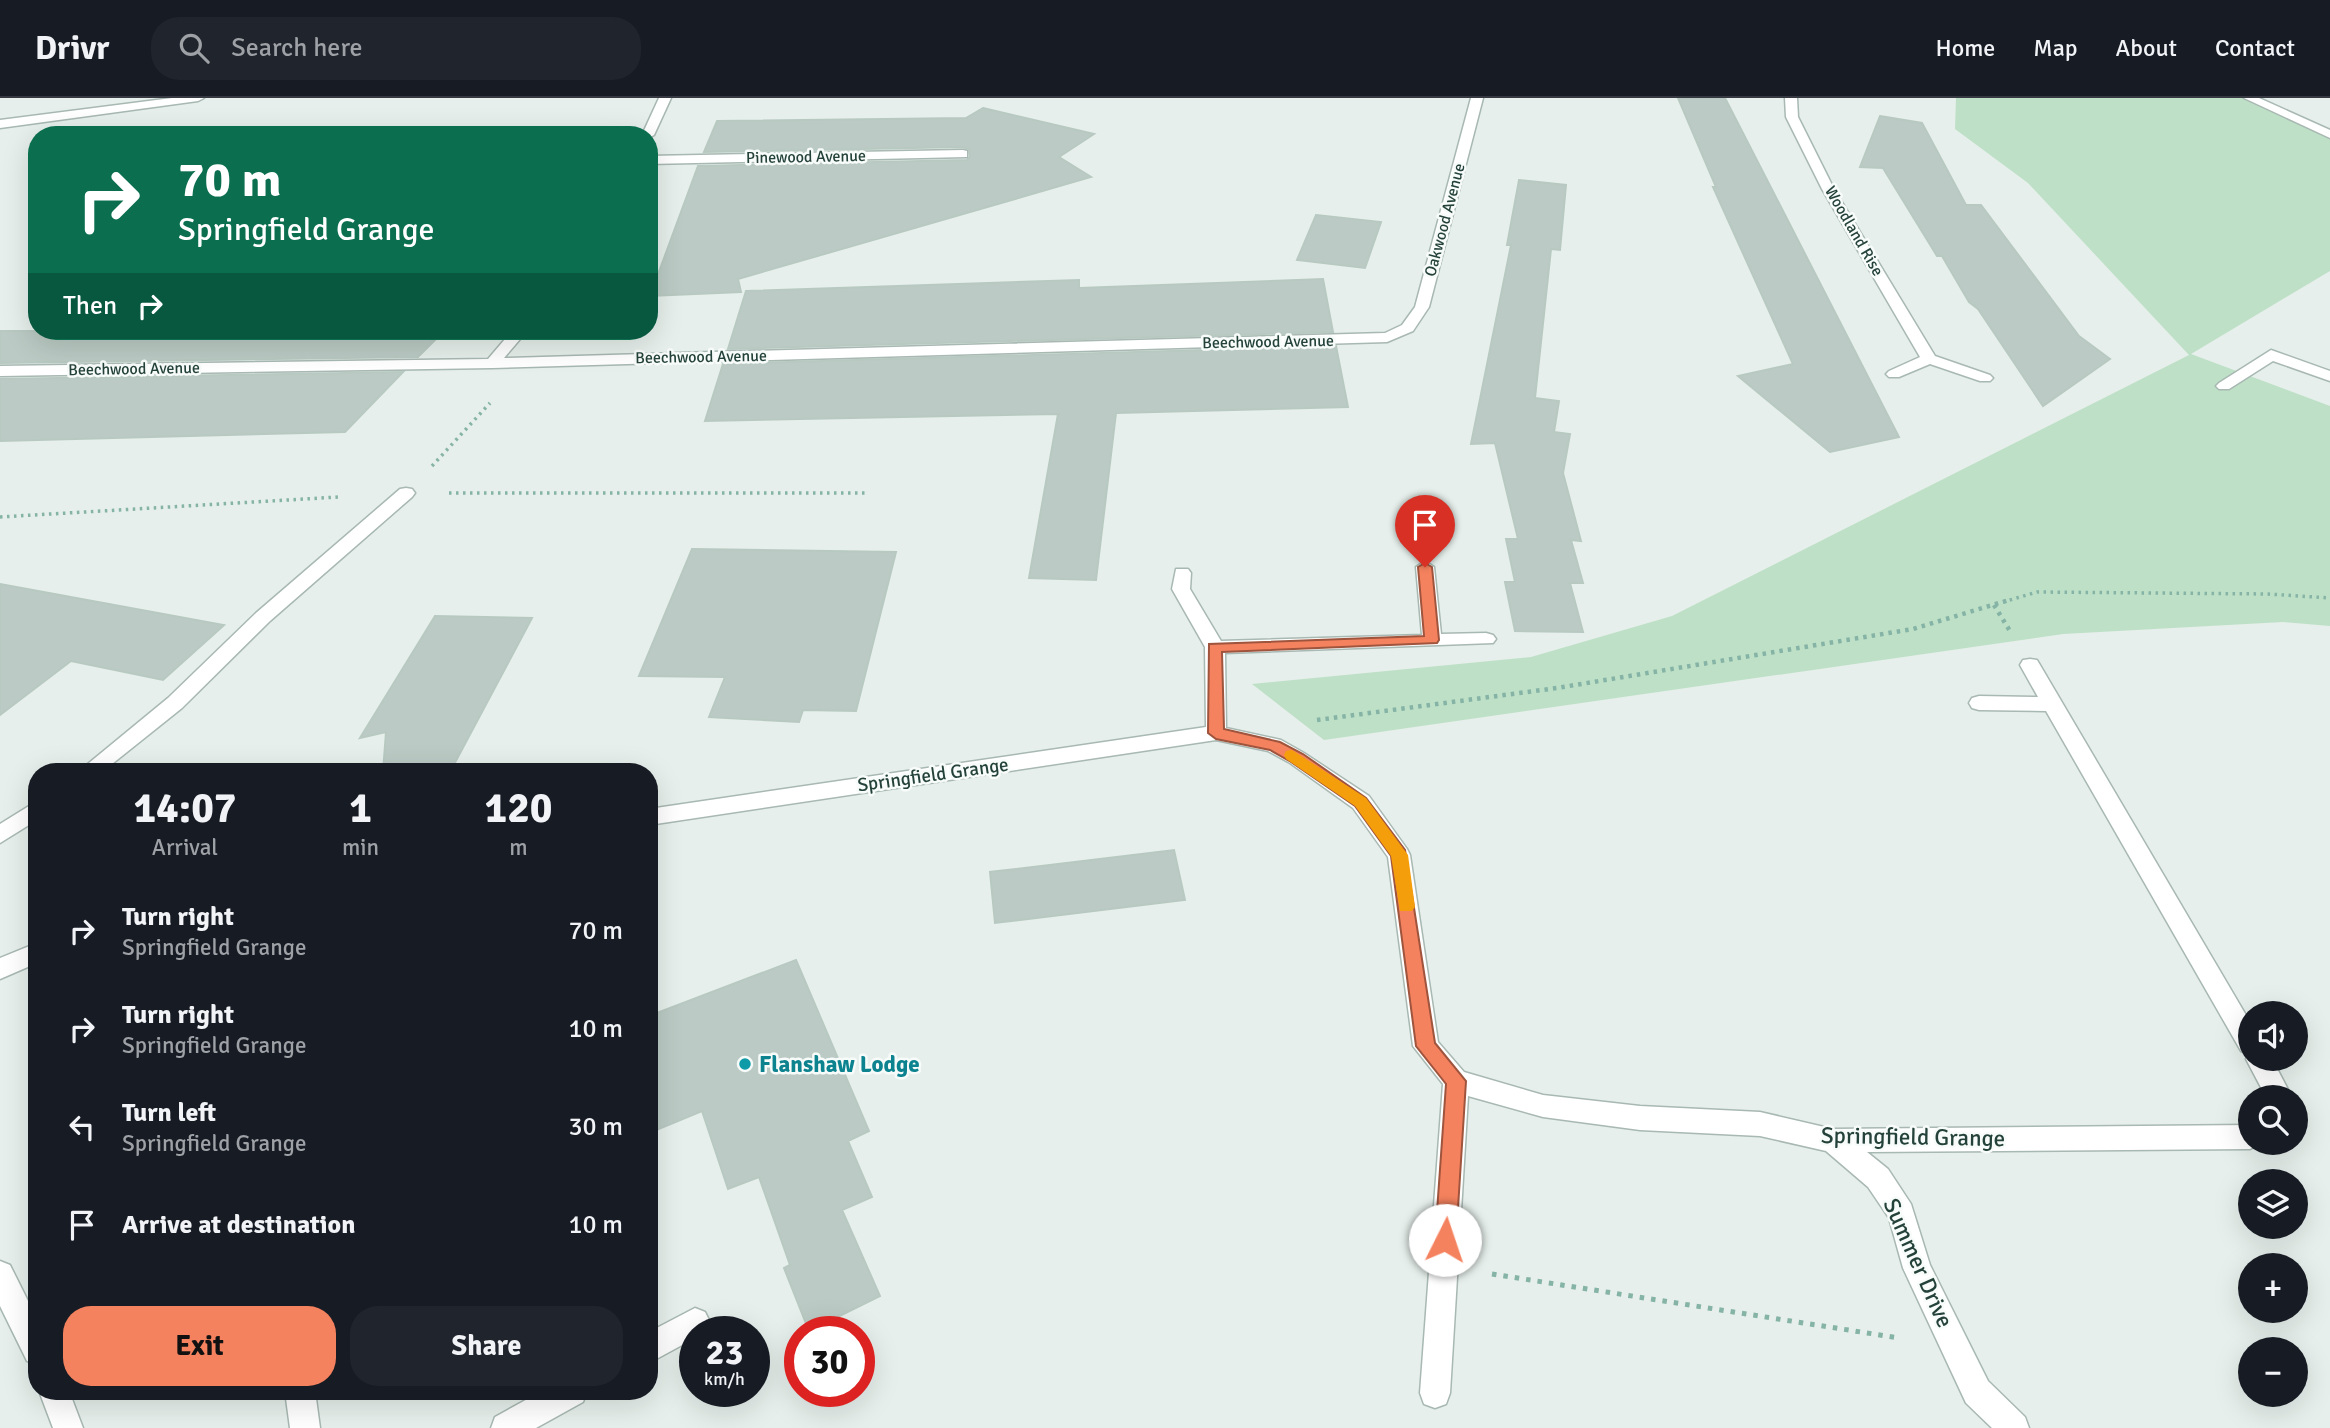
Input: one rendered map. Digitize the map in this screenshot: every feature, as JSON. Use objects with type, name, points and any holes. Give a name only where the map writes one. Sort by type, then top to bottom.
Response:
[{"type":"street","points":[[0,124],[198,98]]},
{"type":"street","points":[[652,126],[665,98]]},
{"type":"street","name":"Oakwood Avenue","points":[[1402,334],[1417,321],[1422,307],[1477,98]]},
{"type":"street","name":"Woodland Rise","points":[[1791,98],[1792,117],[1828,189],[1929,359]]},
{"type":"street","points":[[2250,98],[2330,134]]},
{"type":"street","name":"Pinewood Avenue","points":[[658,160],[963,154]]},
{"type":"street","name":"Beechwood Avenue","points":[[0,371],[492,363],[1372,339],[1402,334]]},
{"type":"street","points":[[492,363],[512,340]]},
{"type":"street","points":[[2224,386],[2271,355],[2330,376]]},
{"type":"street","points":[[1894,373],[1929,359],[1985,378]]},
{"type":"street","points":[[99,763],[175,702],[263,617],[407,493]]},
{"type":"street","points":[[1425,567],[1432,640]]},
{"type":"street","points":[[1182,573],[1181,589],[1214,648],[1216,733]]},
{"type":"street","points":[[1214,648],[1486,639]]},
{"type":"street","points":[[2030,665],[2238,1023]]},
{"type":"street","points":[[1979,703],[2053,704]]},
{"type":"street","name":"Springfield Grange","points":[[658,816],[1216,733],[1274,746],[1297,758],[1361,802],[1399,855],[1426,1046],[1456,1081],[1543,1106],[1640,1118],[1760,1124],[1833,1140],[2238,1137]]},
{"type":"street","points":[[0,835],[28,815]]},
{"type":"street","points":[[0,969],[28,956]]},
{"type":"street","points":[[1435,1393],[1456,1081]]},
{"type":"street","name":"Summer Drive","points":[[1833,1140],[1878,1178],[1901,1213],[1917,1268],[1977,1392],[2014,1428]]},
{"type":"street","points":[[0,1275],[28,1333]]},
{"type":"street","points":[[658,1343],[679,1331]]},
{"type":"street","points":[[57,1400],[68,1428]]},
{"type":"street","points":[[301,1400],[305,1428]]},
{"type":"street","points":[[506,1428],[556,1400]]},
{"type":"path","points":[[407,493],[529,361]]},
{"type":"path","points":[[1311,721],[1557,688],[1913,629],[2037,592],[2268,594],[2330,598]]},
{"type":"path","points":[[1444,1267],[1955,1347]]},
{"type":"green space","points":[[1956,98],[2250,98],[2330,134],[2330,271],[2191,354],[2330,406],[2330,626],[2283,622],[2063,634],[1324,740],[1252,684],[1531,657],[1672,616],[2189,355],[2028,183],[1955,129]]},
{"type":"building","points":[[1678,98],[1725,98],[1899,437],[1830,452],[1738,376],[1793,364],[1713,187],[1716,187]]},
{"type":"building","points":[[983,108],[1094,134],[1059,157],[1091,177],[738,279],[741,292],[658,296],[658,274],[698,166],[967,160],[970,157],[969,149],[963,147],[704,152],[717,121],[966,118]]},
{"type":"building","points":[[1880,116],[1922,123],[1966,205],[1981,205],[2079,336],[2110,359],[2043,406],[1978,309],[1969,302],[1942,256],[1937,256],[1883,168],[1860,167]]},
{"type":"building","points":[[1519,180],[1566,185],[1560,250],[1551,249],[1535,398],[1559,401],[1554,432],[1570,434],[1563,473],[1581,541],[1571,540],[1583,583],[1570,583],[1583,632],[1515,631],[1505,582],[1515,582],[1506,539],[1518,539],[1495,443],[1471,444],[1511,245],[1507,245]]},
{"type":"building","points":[[1316,215],[1381,222],[1365,268],[1297,260]]},
{"type":"building","points":[[1323,279],[1333,332],[728,349],[746,291],[1079,280],[1079,288]]},
{"type":"building","points":[[0,331],[28,331],[28,340],[435,340],[418,357],[0,363]]},
{"type":"building","points":[[1336,346],[1348,407],[1116,413],[1096,580],[1029,578],[1058,414],[705,421],[723,364]]},
{"type":"building","points":[[403,372],[345,432],[0,441],[0,379]]},
{"type":"building","points":[[692,549],[896,552],[856,711],[803,710],[799,722],[709,717],[725,677],[639,676]]},
{"type":"building","points":[[0,584],[224,625],[163,680],[71,661],[0,715]]},
{"type":"building","points":[[435,616],[532,618],[455,763],[384,763],[386,732],[360,738]]},
{"type":"building","points":[[1174,850],[1185,900],[995,923],[990,872]]},
{"type":"building","name":"Flanshaw Lodge","points":[[796,960],[869,1131],[848,1141],[872,1197],[842,1210],[880,1296],[839,1316],[803,1316],[784,1268],[790,1265],[759,1177],[728,1189],[702,1111],[658,1129],[658,1013]]},
{"type":"slow traffic","points":[[1292,755],[1361,802],[1399,855],[1406,907]]},
{"type":"place","name":"Flanshaw Lodge","points":[[745,1064]]},
{"type":"route","points":[[1425,567],[1432,640],[1214,648],[1216,733],[1274,746],[1297,758],[1361,802],[1399,855],[1426,1046],[1456,1081],[1445,1240]]}]
